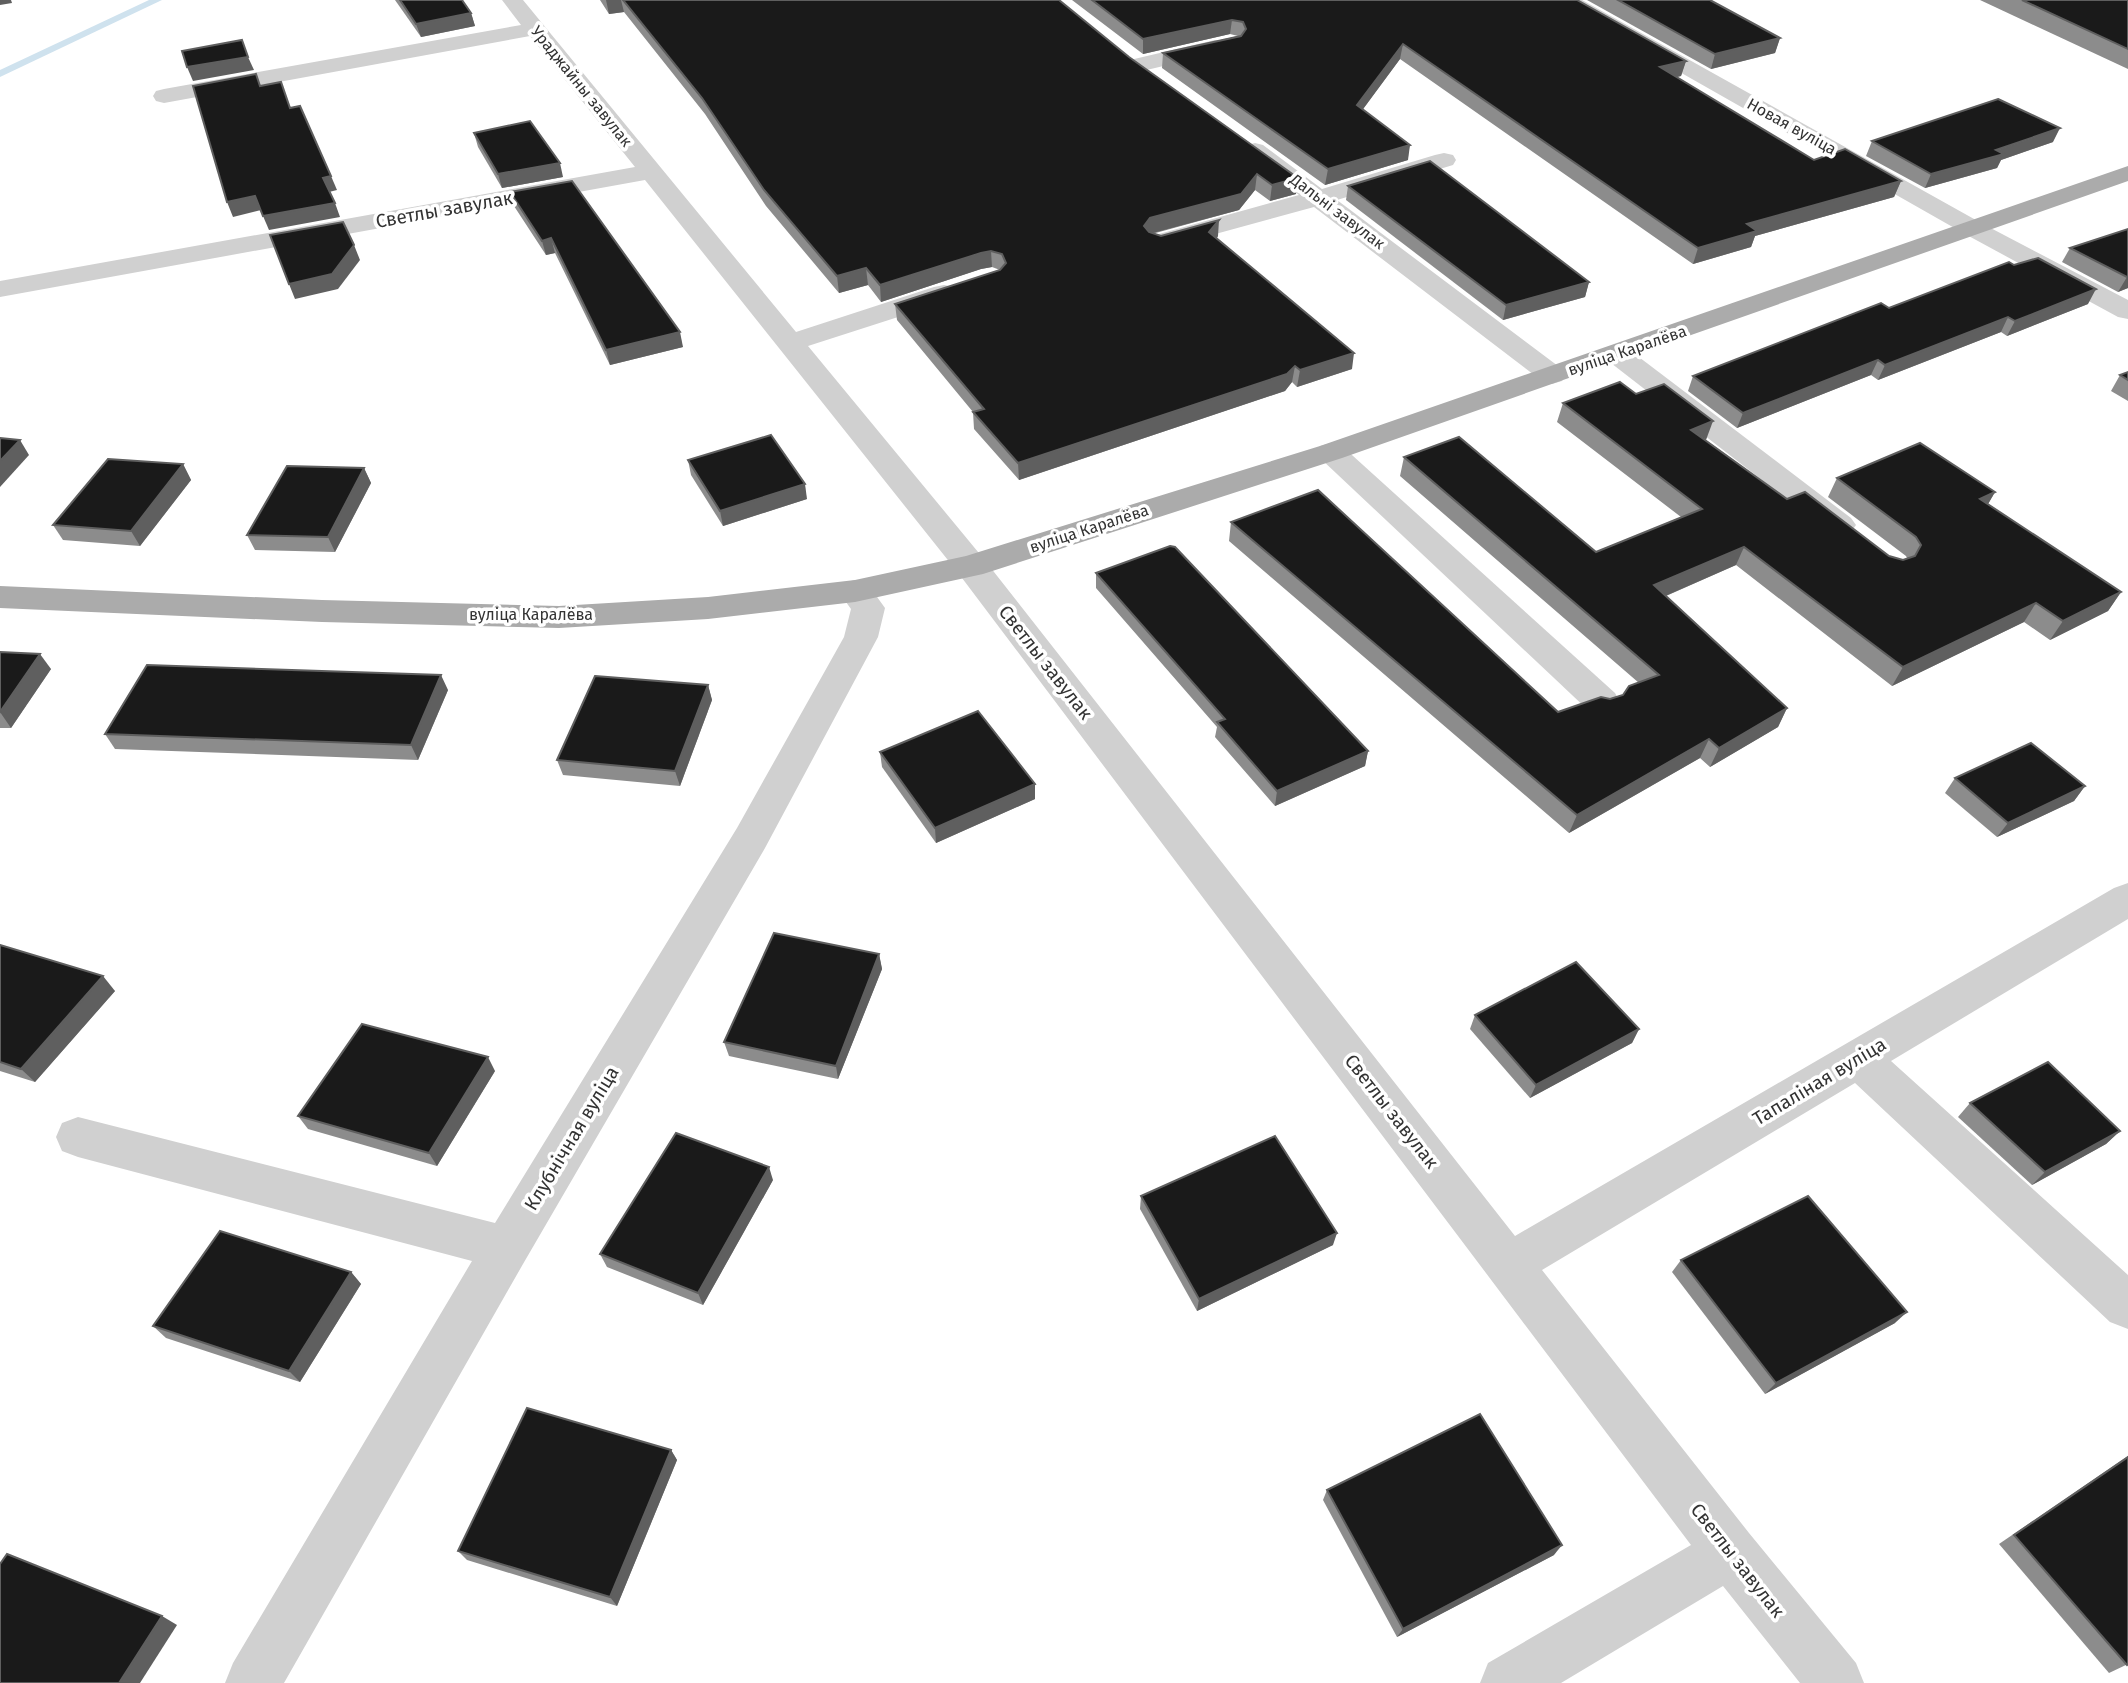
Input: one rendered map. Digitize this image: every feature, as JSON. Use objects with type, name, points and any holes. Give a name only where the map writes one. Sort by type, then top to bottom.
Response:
[{"type":"main road","name":"вуліца Каралёва","points":[[0,597],[321,611],[559,617],[708,608],[855,591],[971,566],[1331,452],[2128,173]]},
{"type":"street","name":"Ураджайны завулак","points":[[512,0],[652,172]]},
{"type":"street","name":"Новая вуліца","points":[[1567,0],[1974,229],[2128,311]]},
{"type":"street","points":[[164,96],[536,29]]},
{"type":"street","points":[[1138,65],[1231,43]]},
{"type":"street","points":[[1117,49],[1160,80]]},
{"type":"street","name":"Дальні завулак","points":[[1235,135],[1321,197],[1552,375]]},
{"type":"street","points":[[1159,242],[1444,160]]},
{"type":"street","name":"Светлы завулак","points":[[0,289],[652,172],[971,566],[1730,1552],[1836,1683]]},
{"type":"street","points":[[789,343],[965,286]]},
{"type":"street","points":[[1617,354],[1859,540]]},
{"type":"street","points":[[1331,452],[1602,702]]},
{"type":"street","name":"Клубнічная вуліца","points":[[253,1683],[506,1248],[751,838],[861,637],[868,608],[855,591]]},
{"type":"street","name":"Тапаліная вуліца","points":[[1510,1264],[2128,899]]},
{"type":"street","points":[[1858,1058],[2127,1306]]},
{"type":"street","points":[[78,1137],[506,1248]]},
{"type":"street","points":[[1508,1683],[1730,1552]]},
{"type":"building","points":[[400,0],[462,0],[471,13],[416,24]]},
{"type":"building","points":[[623,0],[1059,0],[1129,57],[1298,178],[1272,185],[1257,174],[1241,194],[1150,218],[1144,226],[1149,232],[1161,236],[1219,220],[1209,232],[1354,353],[1300,370],[1295,366],[1287,374],[1018,463],[973,412],[984,409],[895,304],[1000,270],[1006,263],[1002,254],[991,251],[981,253],[880,285],[866,268],[837,276],[764,190],[702,98]]},
{"type":"building","points":[[1092,0],[1577,0],[1686,61],[1660,67],[1814,160],[1845,149],[1901,181],[1747,224],[1757,231],[1698,248],[1403,44],[1357,105],[1410,145],[1328,169],[1163,53],[1241,36],[1246,29],[1243,22],[1232,20],[1143,39]]},
{"type":"building","points":[[1618,0],[1710,0],[1780,38],[1715,54]]},
{"type":"building","points":[[2022,0],[2128,0],[2128,49]]},
{"type":"building","points":[[242,40],[248,57],[187,67],[182,51]]},
{"type":"building","points":[[256,74],[260,86],[281,82],[290,108],[300,106],[331,176],[323,178],[335,203],[263,216],[255,196],[227,202],[193,86]]},
{"type":"building","points":[[1998,99],[2060,128],[1996,150],[2004,154],[1931,174],[1872,141]]},
{"type":"building","points":[[530,121],[560,163],[498,174],[474,133]]},
{"type":"building","points":[[1430,161],[1589,282],[1506,305],[1348,186]]},
{"type":"building","points":[[572,181],[680,332],[606,350],[551,238],[542,241],[510,192]]},
{"type":"building","points":[[343,222],[354,245],[332,274],[289,284],[270,235]]},
{"type":"building","points":[[2128,229],[2128,277],[2070,248]]},
{"type":"building","points":[[2038,258],[2096,289],[2015,321],[2008,317],[1885,365],[1878,360],[1743,413],[1693,376],[1881,303],[1889,308],[2009,262],[2014,265]]},
{"type":"building","points":[[2128,372],[2128,380],[2120,375]]},
{"type":"building","points":[[1620,382],[1636,394],[1664,384],[1713,421],[1691,430],[1787,499],[1805,492],[1889,556],[1903,560],[1915,556],[1921,545],[1916,537],[1837,478],[1920,443],[1995,492],[1980,499],[2121,592],[2063,621],[2036,603],[1903,667],[1744,547],[1654,585],[1787,708],[1719,748],[1709,739],[1577,815],[1231,522],[1318,490],[1558,712],[1601,697],[1610,699],[1623,695],[1629,686],[1659,675],[1404,457],[1459,437],[1596,552],[1702,509],[1563,403]]},
{"type":"building","points":[[771,435],[805,484],[720,511],[688,460]]},
{"type":"building","points":[[0,438],[20,440],[0,461]]},
{"type":"building","points":[[108,459],[183,464],[131,531],[53,525]]},
{"type":"building","points":[[287,466],[364,468],[328,537],[247,535]]},
{"type":"building","points":[[1170,546],[1175,547],[1368,751],[1277,791],[1217,722],[1225,719],[1096,573]]},
{"type":"building","points":[[0,652],[40,654],[0,712]]},
{"type":"building","points":[[147,665],[441,675],[411,745],[105,734]]},
{"type":"building","points":[[595,676],[708,685],[675,771],[557,760]]},
{"type":"building","points":[[978,711],[1035,784],[935,828],[880,752]]},
{"type":"building","points":[[2031,743],[2085,786],[2008,823],[1955,778]]},
{"type":"building","points":[[774,933],[879,954],[836,1066],[724,1042]]},
{"type":"building","points":[[0,945],[103,976],[21,1069],[0,1062]]},
{"type":"building","points":[[1576,962],[1639,1029],[1536,1085],[1475,1015]]},
{"type":"building","points":[[362,1024],[488,1057],[429,1153],[298,1116]]},
{"type":"building","points":[[2048,1062],[2120,1131],[2045,1172],[1970,1103]]},
{"type":"building","points":[[676,1133],[769,1167],[698,1293],[600,1254]]},
{"type":"building","points":[[1275,1136],[1337,1233],[1199,1299],[1141,1196]]},
{"type":"building","points":[[1808,1196],[1907,1312],[1776,1383],[1681,1260]]},
{"type":"building","points":[[220,1231],[351,1272],[289,1371],[153,1326]]},
{"type":"building","points":[[527,1408],[671,1450],[610,1597],[458,1551]]},
{"type":"building","points":[[1480,1414],[1562,1545],[1403,1629],[1327,1490]]},
{"type":"building","points":[[2128,1457],[2128,1664],[2127,1665],[2014,1535]]},
{"type":"building","points":[[7,1554],[162,1616],[119,1683],[0,1683],[0,1564]]},
{"type":"waterway","points":[[0,74],[157,0]]}]
